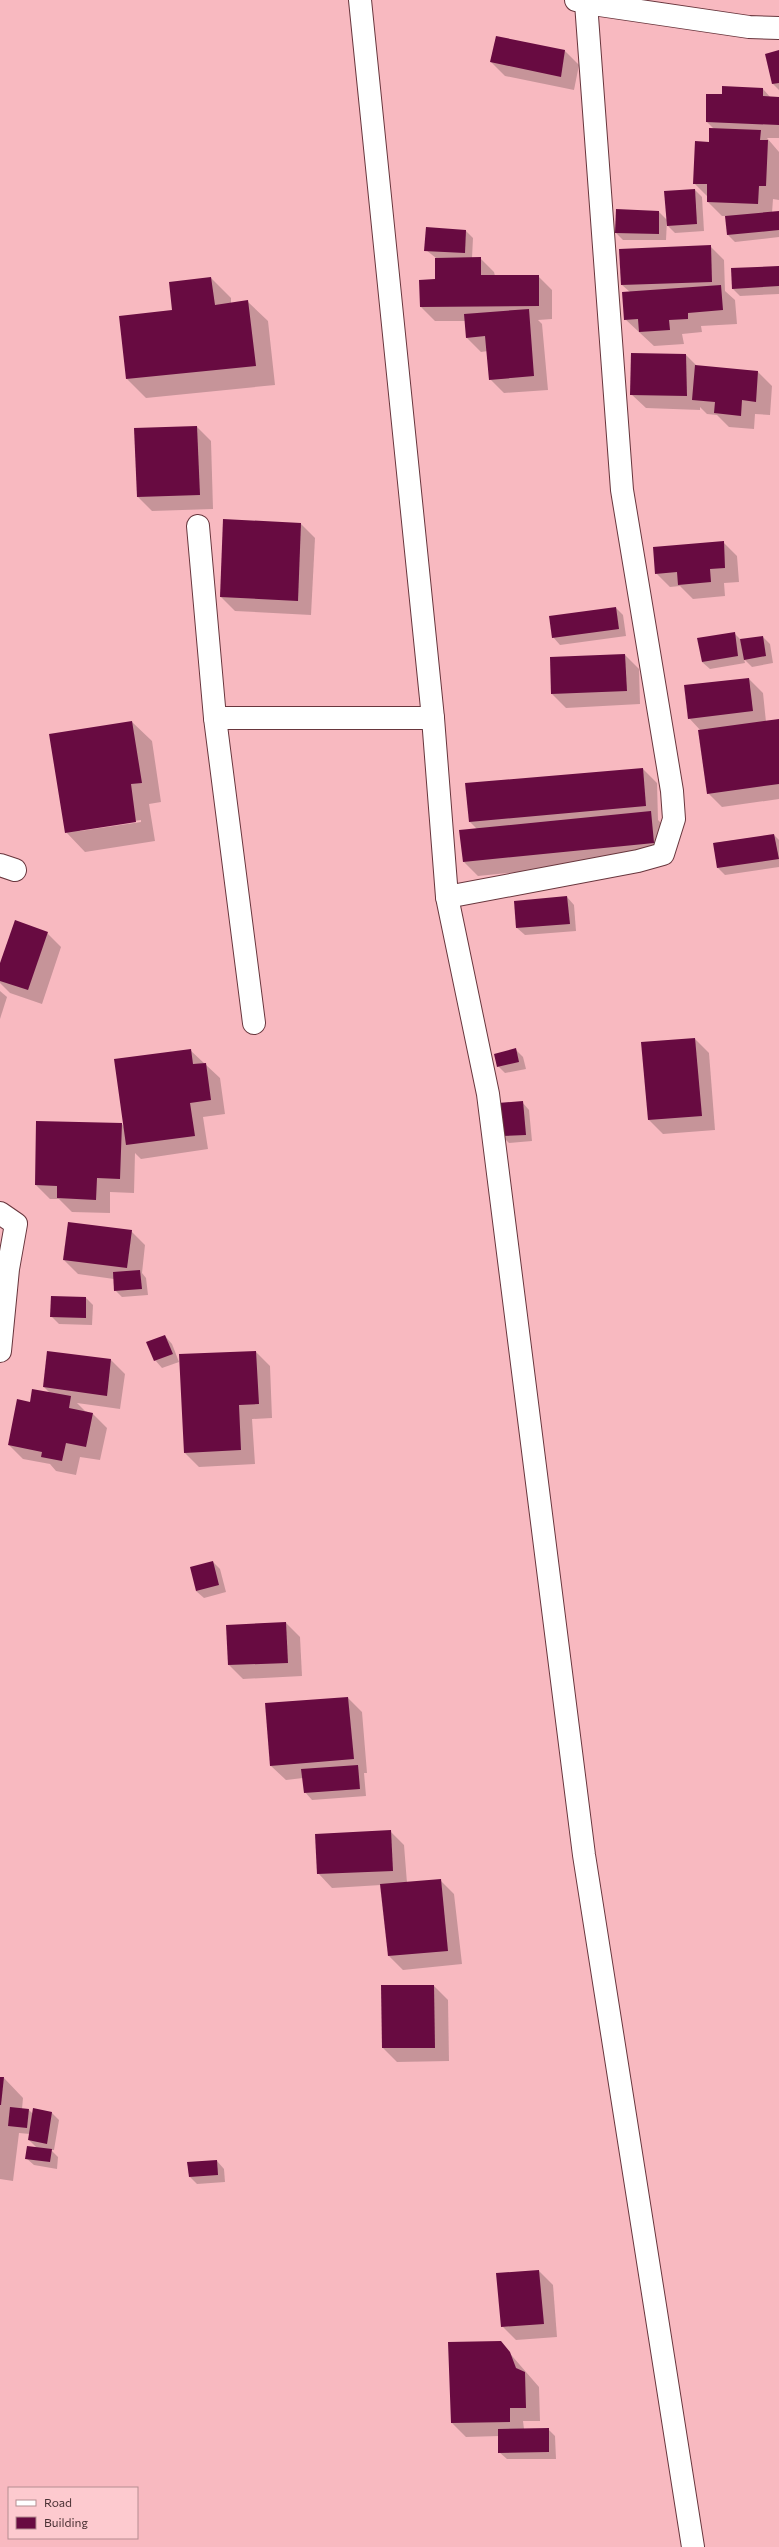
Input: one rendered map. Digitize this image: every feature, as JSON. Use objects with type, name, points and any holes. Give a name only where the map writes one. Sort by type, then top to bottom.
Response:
[{"type":"street","points":[[360,0],[433,718],[447,897],[488,1094],[584,1855],[693,2547]]},
{"type":"street","points":[[447,897],[638,861],[663,854],[674,819],[672,791],[622,490],[581,2],[749,27],[779,28]]},
{"type":"street","points":[[198,526],[215,718],[254,1023]]},
{"type":"street","points":[[215,718],[433,718]]},
{"type":"street","points":[[0,1213],[16,1224],[8,1269],[0,1352]]},
{"type":"building","points":[[496,36],[565,50],[561,77],[490,62]]},
{"type":"building","points":[[779,50],[779,83],[772,84],[765,54]]},
{"type":"building","points":[[722,86],[763,88],[763,96],[779,97],[779,125],[706,122],[706,94],[722,94]]},
{"type":"building","points":[[709,128],[761,130],[760,140],[768,140],[766,186],[759,186],[758,204],[707,202],[707,184],[693,184],[695,141],[709,142]]},
{"type":"building","points":[[695,189],[697,224],[667,226],[664,191]]},
{"type":"building","points":[[616,209],[659,211],[659,234],[615,233]]},
{"type":"building","points":[[779,211],[779,230],[727,235],[725,216]]},
{"type":"building","points":[[426,227],[466,230],[465,253],[424,251]]},
{"type":"building","points":[[711,245],[712,282],[621,285],[619,249]]},
{"type":"building","points":[[481,257],[481,275],[539,275],[539,306],[420,307],[419,280],[435,279],[435,258]]},
{"type":"building","points":[[779,266],[779,286],[732,289],[731,268]]},
{"type":"building","points":[[211,277],[215,305],[248,300],[256,366],[126,379],[119,316],[172,310],[169,282]]},
{"type":"building","points":[[721,285],[723,310],[688,313],[688,319],[669,320],[670,330],[639,332],[638,319],[624,320],[622,292]]},
{"type":"building","points":[[529,309],[534,376],[489,380],[485,336],[466,338],[464,314]]},
{"type":"building","points":[[631,353],[686,354],[687,396],[630,395]]},
{"type":"building","points":[[695,365],[758,371],[756,402],[742,400],[741,416],[714,413],[715,402],[692,400]]},
{"type":"building","points":[[197,426],[200,495],[137,497],[134,428]]},
{"type":"building","points":[[223,519],[301,523],[298,601],[220,597]]},
{"type":"building","points":[[724,541],[725,568],[710,569],[711,582],[678,585],[677,572],[655,574],[653,547]]},
{"type":"building","points":[[616,607],[619,629],[552,638],[549,616]]},
{"type":"building","points":[[735,632],[738,656],[702,662],[697,638]]},
{"type":"building","points":[[763,636],[766,656],[744,660],[740,639]]},
{"type":"building","points":[[625,654],[627,691],[551,694],[550,657]]},
{"type":"building","points":[[749,678],[753,711],[688,719],[684,685]]},
{"type":"building","points":[[779,719],[779,784],[707,794],[698,730]]},
{"type":"building","points":[[132,721],[142,783],[131,784],[136,822],[65,833],[49,734]]},
{"type":"building","points":[[643,768],[646,806],[469,822],[465,783]]},
{"type":"building","points":[[651,811],[654,843],[463,862],[459,830]]},
{"type":"building","points":[[774,834],[779,859],[717,868],[713,843]]},
{"type":"building","points":[[567,896],[570,924],[516,928],[514,901]]},
{"type":"building","points":[[15,920],[48,932],[28,990],[0,981],[0,963]]},
{"type":"building","points":[[695,1038],[702,1116],[648,1120],[641,1042]]},
{"type":"building","points":[[516,1048],[519,1062],[497,1067],[494,1054]]},
{"type":"building","points":[[191,1049],[193,1064],[206,1063],[211,1100],[190,1103],[195,1136],[126,1145],[114,1059]]},
{"type":"building","points":[[523,1101],[526,1135],[501,1136],[498,1103]]},
{"type":"building","points":[[36,1121],[122,1123],[120,1179],[97,1178],[96,1200],[57,1198],[57,1186],[35,1185]]},
{"type":"building","points":[[68,1222],[132,1230],[127,1268],[63,1260]]},
{"type":"building","points":[[140,1270],[142,1289],[114,1291],[113,1272]]},
{"type":"building","points":[[51,1296],[86,1297],[86,1318],[50,1317]]},
{"type":"building","points":[[165,1335],[173,1354],[154,1361],[146,1342]]},
{"type":"building","points":[[47,1351],[111,1359],[107,1396],[43,1387]]},
{"type":"building","points":[[256,1351],[259,1404],[239,1405],[241,1450],[184,1453],[179,1354]]},
{"type":"building","points":[[32,1389],[71,1396],[69,1408],[93,1413],[86,1447],[66,1443],[62,1461],[41,1457],[42,1452],[8,1445],[17,1399],[30,1402]]},
{"type":"building","points":[[213,1561],[219,1585],[196,1591],[190,1567]]},
{"type":"building","points":[[286,1622],[288,1663],[228,1665],[226,1625]]},
{"type":"building","points":[[348,1697],[354,1759],[270,1766],[265,1703]]},
{"type":"building","points":[[358,1765],[360,1789],[304,1793],[301,1769]]},
{"type":"building","points":[[391,1830],[393,1871],[317,1874],[315,1834]]},
{"type":"building","points":[[441,1879],[448,1951],[388,1956],[380,1884]]},
{"type":"building","points":[[381,1985],[434,1985],[435,2048],[382,2048]]},
{"type":"building","points":[[0,2077],[4,2077],[1,2105],[0,2105]]},
{"type":"building","points":[[10,2107],[29,2109],[27,2128],[8,2126]]},
{"type":"building","points":[[33,2108],[52,2112],[47,2144],[28,2140]]},
{"type":"building","points":[[27,2146],[52,2149],[50,2162],[25,2159]]},
{"type":"building","points":[[217,2160],[218,2175],[189,2177],[187,2162]]},
{"type":"building","points":[[539,2270],[544,2324],[501,2327],[496,2273]]},
{"type":"building","points":[[501,2341],[510,2352],[516,2368],[525,2372],[526,2408],[510,2408],[510,2422],[451,2423],[448,2342]]},
{"type":"building","points":[[549,2428],[549,2452],[498,2453],[498,2429]]}]
